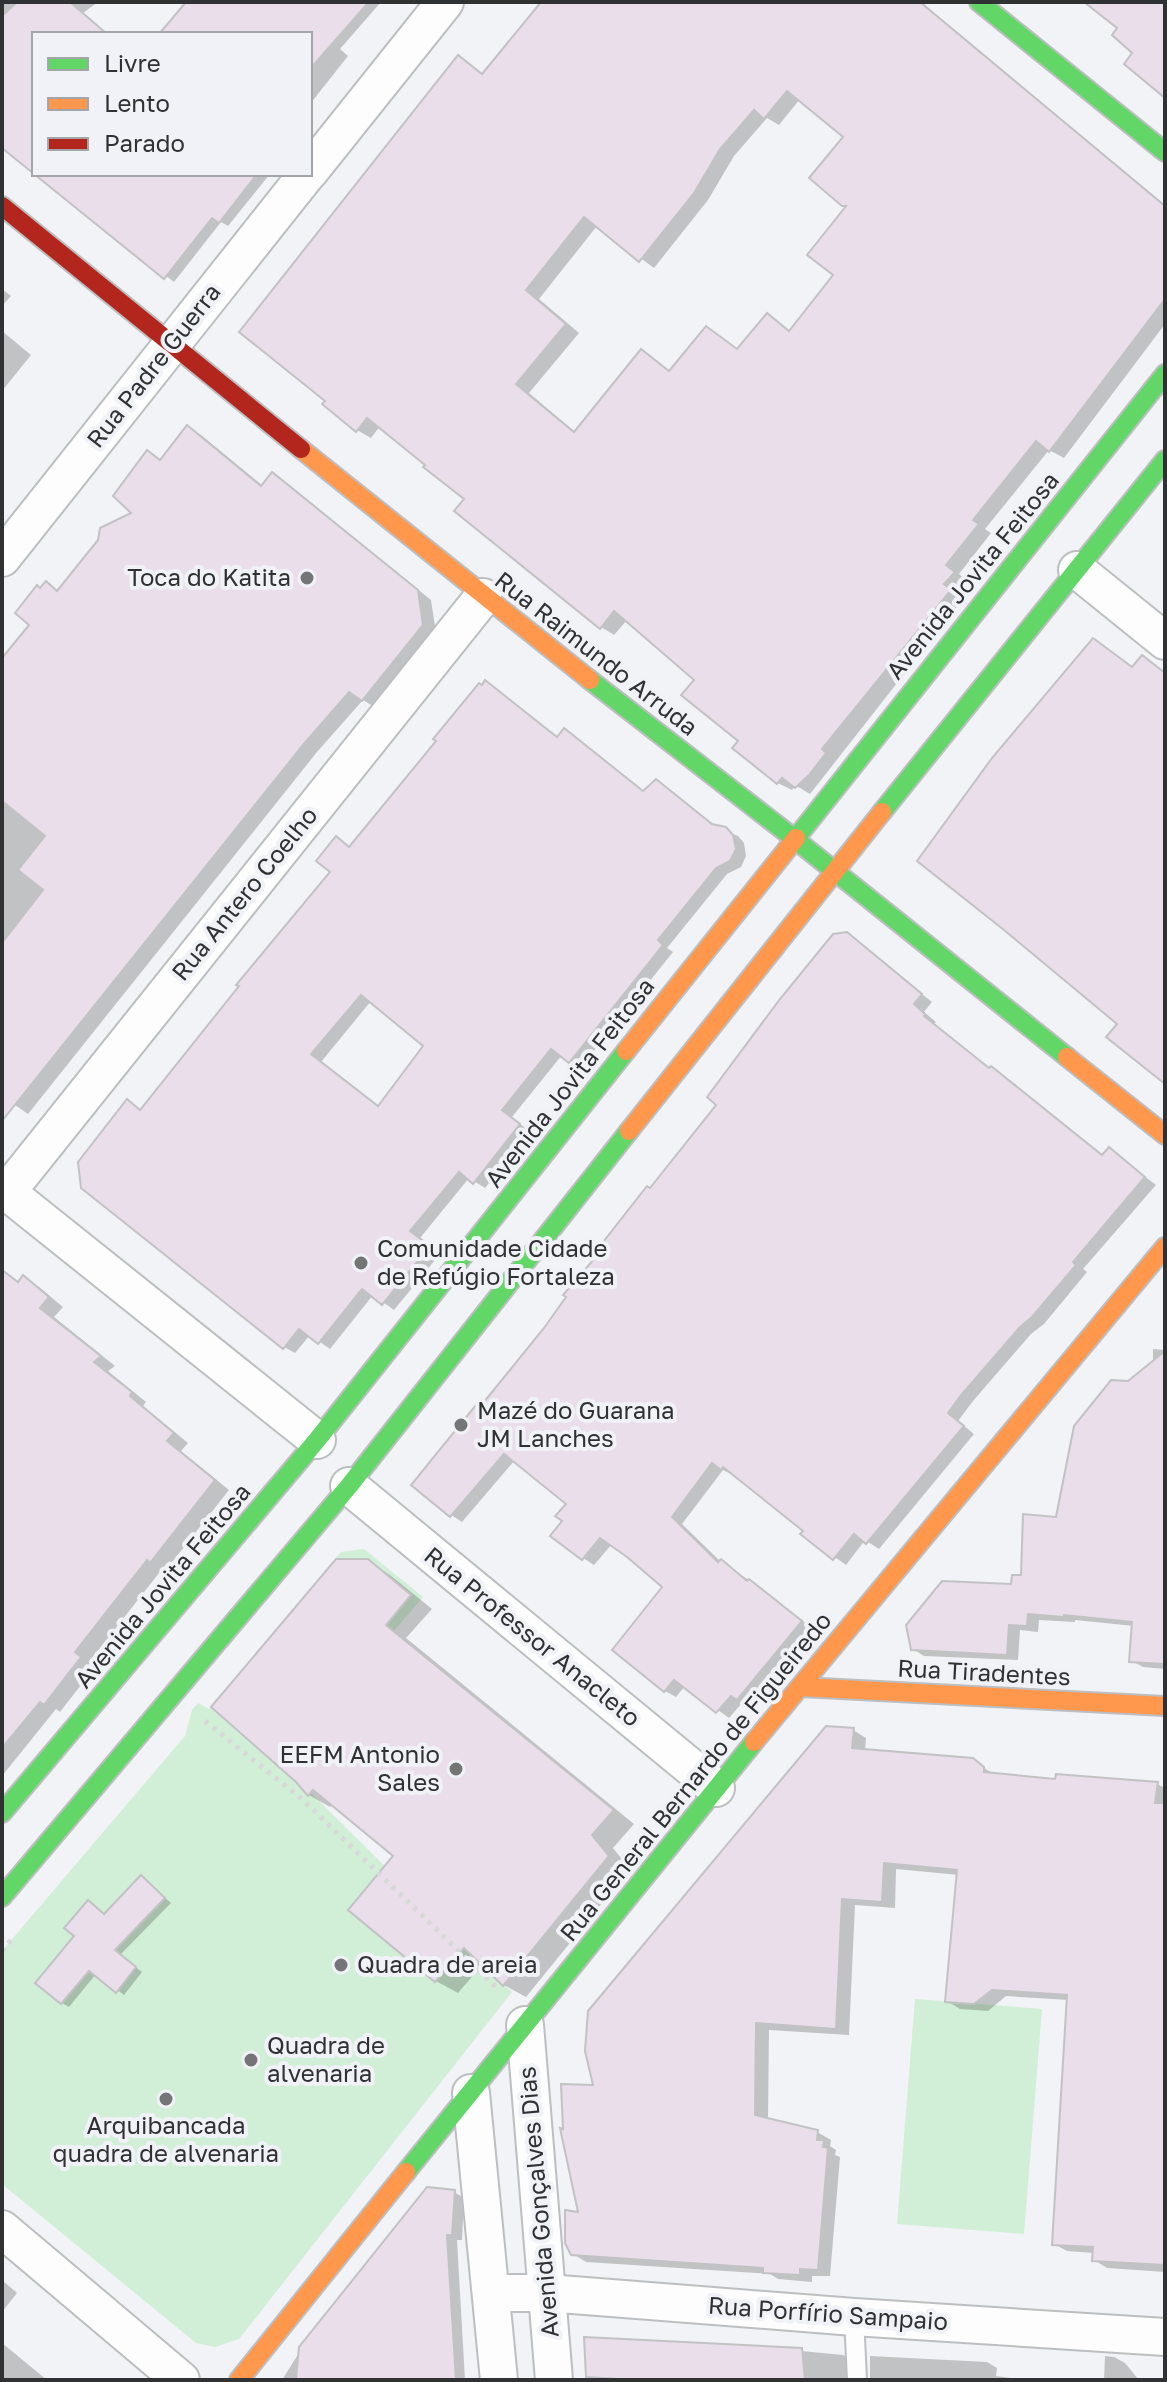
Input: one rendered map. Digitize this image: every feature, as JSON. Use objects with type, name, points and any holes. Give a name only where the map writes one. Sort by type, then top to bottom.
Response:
[{"type":"main road","points":[[979,2],[1165,152]]},
{"type":"main road","name":"Rua Raimundo Arruda","points":[[2,206],[483,597],[794,839],[1165,1135]]},
{"type":"main road","name":"Avenida Jovita Feitosa","points":[[2,1813],[317,1440],[1165,374]]},
{"type":"main road","points":[[2,1897],[349,1486],[834,871],[1165,460]]},
{"type":"main road","name":"Rua General Bernardo de Figueiredo","points":[[239,2380],[471,2093],[516,2011],[716,1788],[1165,1247]]},
{"type":"main road","name":"Rua Tiradentes","points":[[801,1687],[1165,1706]]},
{"type":"street","name":"Rua Padre Guerra","points":[[312,168],[445,2]]},
{"type":"street","name":"Rua Padre Guerra","points":[[2,558],[306,176]]},
{"type":"street","points":[[1077,570],[1165,641]]},
{"type":"street","name":"Rua Antero Coelho","points":[[4,1190],[483,597]]},
{"type":"street","points":[[4,1190],[317,1440]]},
{"type":"street","name":"Rua Professor Anacleto","points":[[349,1486],[716,1788]]},
{"type":"street","name":"Avenida Gonçalves Dias","points":[[516,2011],[554,2380]]},
{"type":"street","points":[[471,2093],[499,2380]]},
{"type":"street","points":[[2,2229],[181,2380]]},
{"type":"street","name":"Rua Porfírio Sampaio","points":[[492,2293],[547,2293],[1165,2337]]},
{"type":"lane","points":[[854,2317],[857,2380]]},
{"type":"path","points":[[204,1720],[303,1800],[516,2011]]},
{"type":"green space","points":[[364,1549],[423,1597],[278,1766],[305,1787],[512,1992],[239,2339],[215,2347],[196,2343],[2,2184],[2,1951],[185,1736],[192,1710],[198,1703],[209,1709],[341,1552]]},
{"type":"green space","points":[[915,1999],[1042,2009],[1024,2234],[897,2224]]},
{"type":"building","points":[[17,2],[70,2],[105,32],[32,32],[32,172],[2,148],[2,16]]},
{"type":"building","points":[[186,2],[369,2],[312,67],[312,32],[161,32]]},
{"type":"building","points":[[541,2],[920,2],[1165,206],[1165,299],[1049,452],[1036,441],[973,520],[979,524],[946,565],[955,572],[944,584],[951,590],[822,749],[826,753],[809,775],[795,788],[782,778],[777,784],[732,748],[738,741],[681,695],[694,680],[614,611],[600,629],[454,511],[464,499],[423,467],[425,465],[367,418],[356,432],[322,404],[325,401],[239,332],[458,55],[482,74]],"holes":[[[787,91],[843,137],[809,178],[842,206],[846,206],[807,255],[833,275],[789,331],[767,313],[737,349],[706,326],[669,371],[641,349],[574,432],[516,384],[566,324],[526,290],[584,217],[639,262],[694,193],[720,149],[754,110],[764,119]]]},
{"type":"building","points":[[1084,2],[1165,2],[1165,98],[1124,64],[1132,53],[1112,35],[1117,28]]},
{"type":"building","points":[[36,176],[255,176],[219,223],[212,218],[164,279]]},
{"type":"building","points":[[187,425],[261,486],[272,472],[418,590],[423,625],[362,701],[349,692],[303,745],[2,1121],[2,943],[43,890],[18,870],[45,836],[2,801],[2,658],[29,625],[15,613],[37,585],[40,588],[46,581],[57,591],[98,540],[100,528],[131,513],[113,496],[147,450],[160,460]]},
{"type":"building","points":[[1093,638],[1132,667],[1142,655],[1165,673],[1165,1084],[1106,1037],[1117,1024],[917,861],[992,758]]},
{"type":"building","points":[[485,680],[557,737],[564,728],[643,791],[656,779],[712,824],[726,827],[733,835],[736,849],[730,861],[716,868],[658,940],[663,945],[569,1063],[551,1049],[502,1110],[520,1124],[473,1184],[459,1172],[410,1231],[430,1246],[382,1305],[362,1289],[318,1344],[299,1329],[283,1349],[81,1188],[78,1162],[127,1099],[140,1110],[239,986],[236,985],[330,872],[316,861],[336,836],[349,847],[436,741],[433,739],[479,683],[482,685]],"holes":[[[361,995],[423,1046],[378,1106],[311,1054]]]},
{"type":"building","points":[[847,932],[922,994],[914,1004],[924,1016],[1102,1155],[1109,1147],[1145,1177],[1073,1262],[1076,1265],[961,1395],[948,1413],[964,1426],[866,1544],[854,1534],[833,1560],[800,1534],[803,1531],[723,1467],[721,1470],[712,1463],[672,1517],[718,1562],[721,1559],[802,1621],[737,1700],[731,1696],[716,1713],[674,1680],[664,1692],[612,1650],[662,1587],[600,1538],[582,1560],[550,1536],[562,1521],[555,1516],[566,1504],[504,1454],[450,1517],[411,1485],[544,1328],[566,1297],[563,1295],[607,1244],[604,1241],[716,1105],[707,1097],[780,999],[833,934]]},
{"type":"building","points":[[2,1270],[18,1282],[23,1275],[49,1297],[40,1308],[101,1356],[94,1362],[132,1392],[130,1396],[174,1433],[167,1441],[215,1480],[75,1652],[81,1657],[44,1705],[40,1702],[2,1748]]},
{"type":"building","points":[[1165,1351],[1165,1664],[1129,1662],[1132,1622],[1064,1615],[1028,1614],[1027,1626],[1009,1625],[1007,1655],[911,1650],[906,1625],[942,1581],[1011,1584],[1012,1575],[1021,1575],[1023,1514],[1056,1517],[1074,1426],[1111,1380],[1128,1381]]},
{"type":"building","name":"EEFM Antonio Sales","points":[[336,1559],[368,1559],[411,1595],[386,1625],[614,1810],[592,1835],[609,1856],[503,1986],[464,1948],[435,1982],[348,1910],[393,1856],[313,1790],[308,1796],[211,1707]]},
{"type":"building","points":[[826,1726],[854,1728],[852,1748],[973,1758],[984,1767],[984,1772],[1055,1779],[1056,1774],[1158,1782],[1155,1803],[1165,1803],[1165,2265],[1092,2261],[1093,2247],[1052,2245],[1067,1995],[992,1990],[974,2004],[945,2002],[957,1870],[884,1863],[882,1902],[842,1899],[836,2029],[756,2023],[755,2115],[818,2130],[817,2140],[824,2140],[823,2147],[828,2148],[818,2270],[800,2269],[800,2275],[763,2273],[763,2268],[571,2255],[565,2243],[565,2210],[578,2212],[560,2128],[563,2129],[561,2084],[593,2085],[585,2051],[588,2011]]},
{"type":"building","points":[[141,1875],[165,1898],[115,1950],[136,1967],[116,1993],[89,1971],[61,2004],[35,1983],[74,1936],[64,1928],[88,1900],[104,1914]]},
{"type":"building","points":[[427,2187],[455,2190],[452,2235],[447,2235],[456,2380],[296,2380],[299,2347]]},
{"type":"building","points":[[584,2337],[802,2348],[805,2380],[586,2377]]},
{"type":"traffic: fast","points":[[979,2],[1165,152]]},
{"type":"traffic: fast","points":[[796,838],[1165,374]]},
{"type":"traffic: fast","points":[[882,812],[1165,460]]},
{"type":"traffic: fast","points":[[590,680],[1067,1057]]},
{"type":"traffic: fast","points":[[2,1813],[317,1440],[626,1051]]},
{"type":"traffic: fast","points":[[2,1897],[349,1486],[629,1131]]},
{"type":"traffic: fast","points":[[406,2172],[754,1742]]},
{"type":"traffic: slow","points":[[301,449],[590,680]]},
{"type":"traffic: slow","points":[[629,1131],[882,812]]},
{"type":"traffic: slow","points":[[626,1051],[796,838]]},
{"type":"traffic: slow","points":[[1067,1057],[1165,1135]]},
{"type":"traffic: slow","points":[[754,1742],[1165,1247]]},
{"type":"traffic: slow","points":[[801,1687],[1165,1706]]},
{"type":"traffic: slow","points":[[239,2380],[406,2172]]},
{"type":"traffic: jam","points":[[2,206],[301,449]]},
{"type":"place","name":"Toca do Katita","points":[[307,578]]},
{"type":"place","name":"Comunidade Cidade de Refúgio Fortaleza","points":[[361,1263]]},
{"type":"place","name":"Mazé do Guarana JM Lanches","points":[[461,1425]]},
{"type":"place","name":"EEFM Antonio Sales","points":[[456,1769]]},
{"type":"place","name":"Quadra de areia","points":[[341,1965]]},
{"type":"place","name":"Quadra de alvenaria","points":[[251,2060]]},
{"type":"place","name":"Arquibancada quadra de alvenaria","points":[[166,2099]]}]
